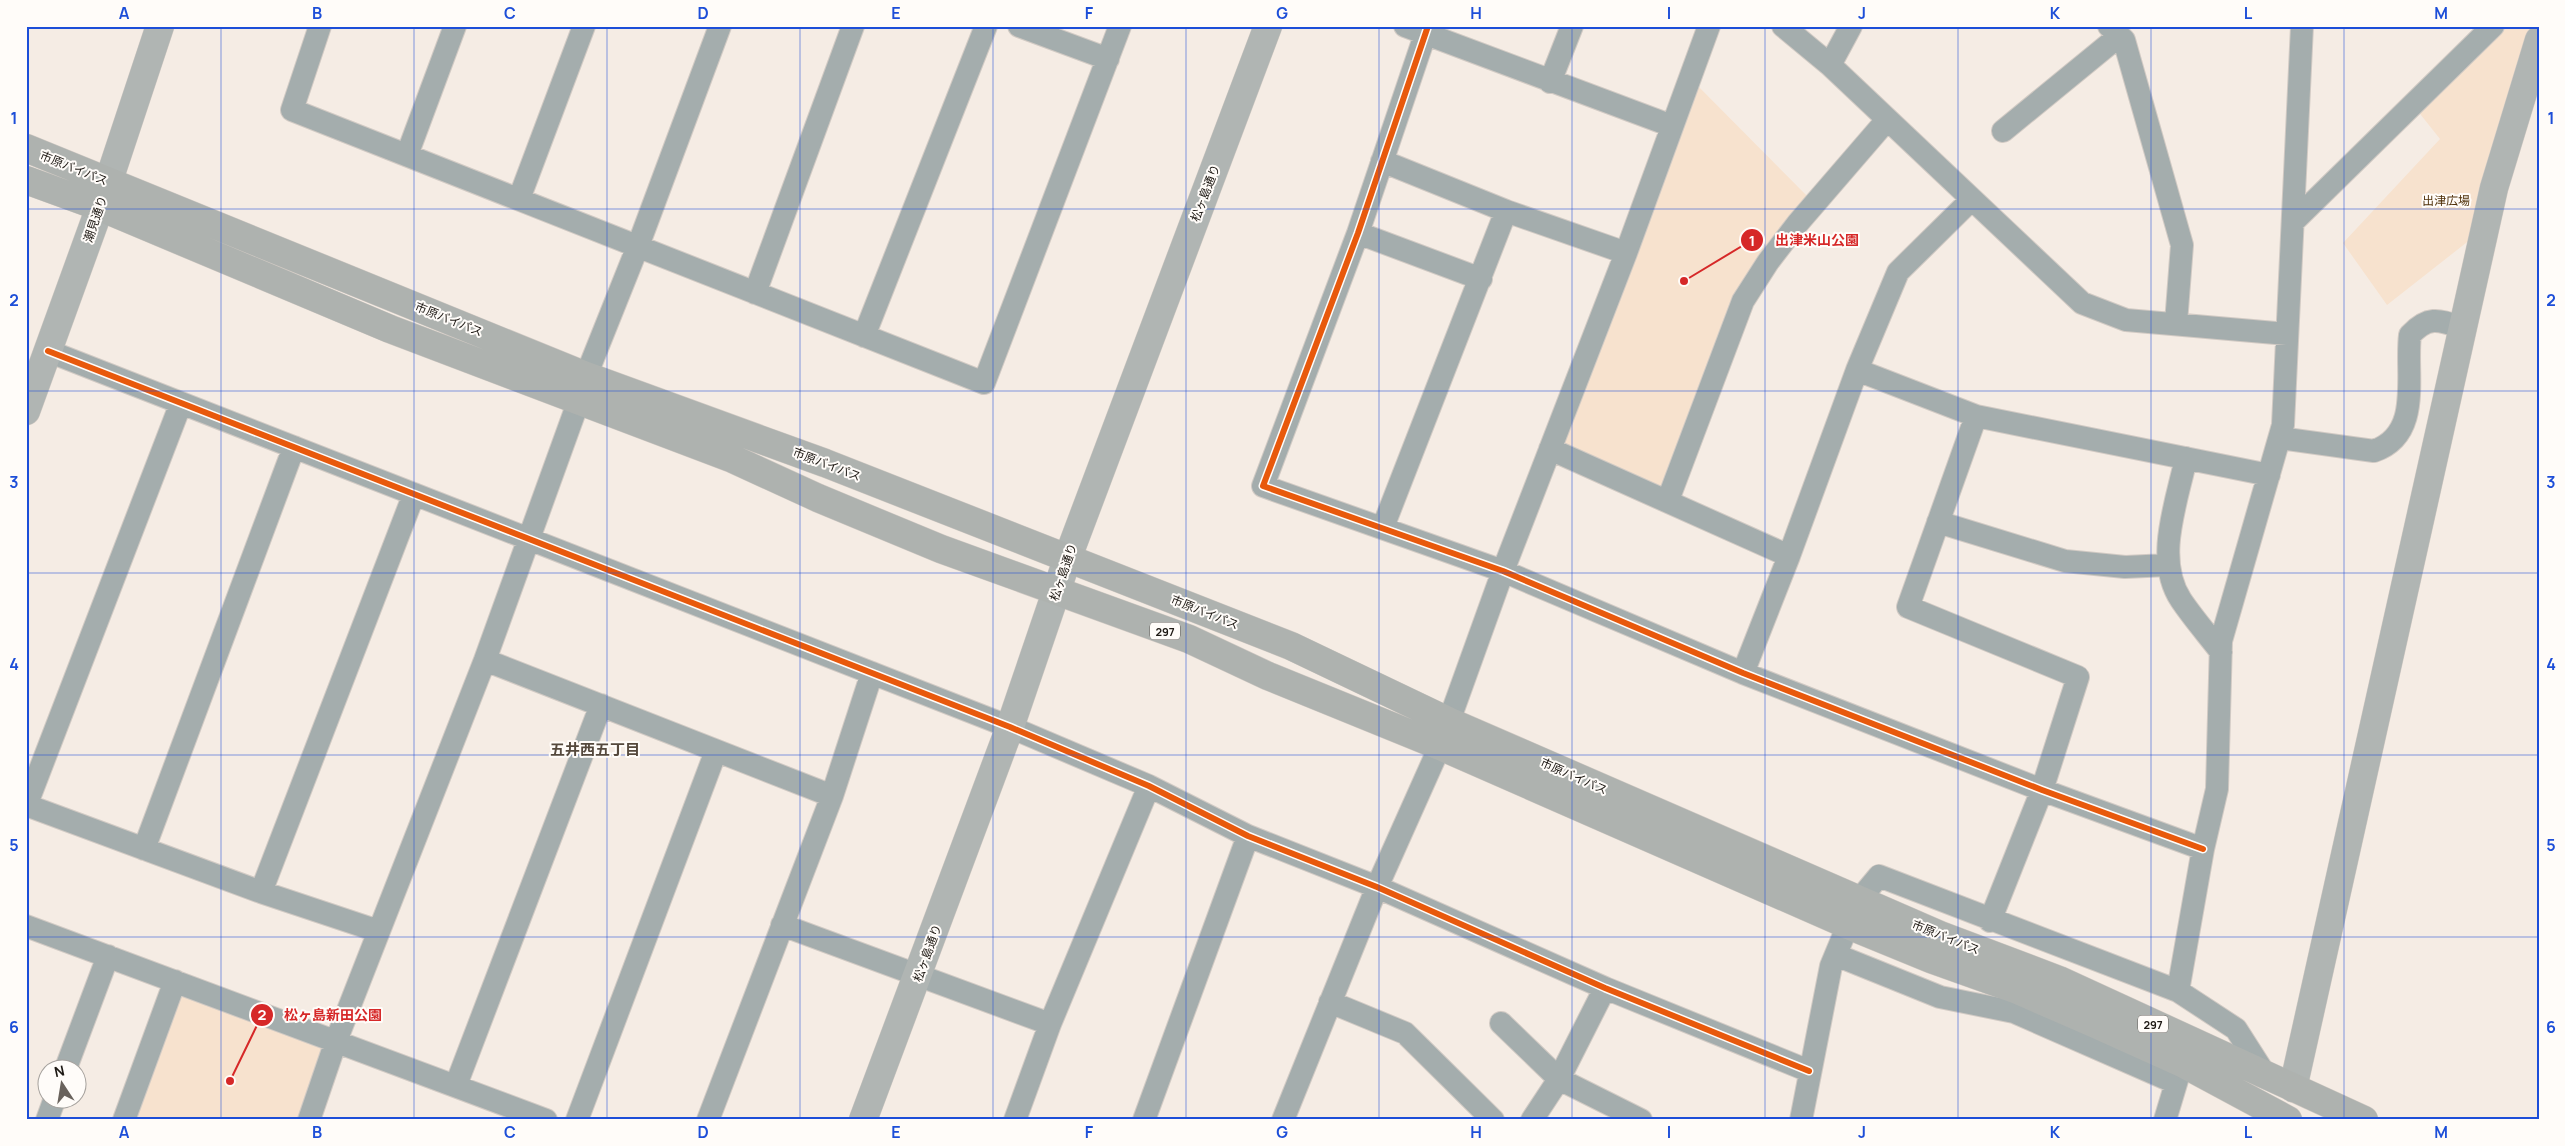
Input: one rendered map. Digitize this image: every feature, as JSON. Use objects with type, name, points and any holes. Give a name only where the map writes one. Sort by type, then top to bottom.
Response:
[{"type":"highway","name":"市原バイパス","points":[[26,148],[104,194],[390,329],[825,463],[1292,646],[1444,733],[1848,925],[1930,959],[2015,989],[2182,1062],[2266,1076],[2364,1120]]},
{"type":"highway","name":"市原バイパス","points":[[26,180],[104,194]]},
{"type":"highway","name":"市原バイパス","points":[[583,388],[732,460],[942,549],[1189,639],[1268,676],[1444,733],[1859,900],[1940,935],[2059,980],[2182,1062],[2288,1120]]},
{"type":"street","name":"潮見通り","points":[[26,411],[104,194],[160,26]]},
{"type":"street","points":[[320,26],[292,110],[984,383],[1120,26]]},
{"type":"street","points":[[407,155],[455,26]]},
{"type":"street","points":[[518,199],[584,26]]},
{"type":"street","points":[[309,1120],[336,1041],[378,931],[485,660],[583,388],[720,26]]},
{"type":"street","points":[[755,292],[853,26]]},
{"type":"street","points":[[864,336],[986,26]]},
{"type":"street","points":[[1019,26],[1108,60]]},
{"type":"street","name":"松ヶ島通り","points":[[863,1120],[1010,727],[1068,557],[1268,26]]},
{"type":"street","points":[[1550,82],[1572,26]]},
{"type":"street","points":[[1282,1120],[1377,887],[1444,733],[1503,571],[1626,253],[1709,26]]},
{"type":"street","points":[[1783,26],[1830,66],[1886,121],[2082,303],[2126,320],[2287,334]]},
{"type":"street","points":[[1830,66],[1851,26]]},
{"type":"street","points":[[2178,991],[2203,849],[2217,789],[2221,641],[2283,425],[2302,26]]},
{"type":"street","points":[[2293,222],[2493,26]]},
{"type":"street","points":[[1672,126],[1550,82],[1419,29],[1382,161],[1358,233],[1264,486],[1503,571],[1743,674],[2042,790],[2203,849]]},
{"type":"street","points":[[2002,131],[2114,31],[2124,40],[2182,244],[2176,323]]},
{"type":"street","points":[[2293,1088],[2494,188],[2539,40]]},
{"type":"street","points":[[1668,500],[1743,301],[1780,246],[1886,121]]},
{"type":"street","points":[[1382,161],[1506,211],[1626,253]]},
{"type":"street","points":[[1743,674],[1789,556],[1857,370],[1898,272],[1971,200]]},
{"type":"street","points":[[1383,527],[1506,211]]},
{"type":"street","points":[[1358,233],[1481,279]]},
{"type":"street","points":[[2280,438],[2374,451],[2382,448],[2393,441],[2404,423],[2409,403],[2410,335],[2420,325],[2435,319],[2463,328]]},
{"type":"street","points":[[48,351],[1010,727],[1148,786],[1248,836],[1377,887],[1605,988],[1809,1071]]},
{"type":"street","points":[[1857,370],[1976,416],[2269,475]]},
{"type":"street","points":[[181,403],[26,805],[261,892],[378,931]]},
{"type":"street","points":[[1976,416],[1908,607],[2078,677],[2042,790],[1990,921]]},
{"type":"street","points":[[144,849],[294,447]]},
{"type":"street","points":[[1550,449],[1668,500],[1789,556]]},
{"type":"street","points":[[2186,458],[2168,548],[2168,565],[2180,598],[2221,652]]},
{"type":"street","points":[[261,892],[414,494]]},
{"type":"street","points":[[1938,522],[2065,561],[2125,567],[2168,565]]},
{"type":"street","points":[[485,660],[832,796]]},
{"type":"street","points":[[708,1120],[832,796],[872,673]]},
{"type":"street","points":[[456,1085],[601,705]]},
{"type":"street","points":[[577,1120],[716,751]]},
{"type":"street","points":[[1016,1120],[1050,1024],[1148,786]]},
{"type":"street","points":[[1144,1120],[1248,836]]},
{"type":"street","points":[[1859,900],[1878,876],[1990,921],[2178,991],[2236,1029],[2266,1076]]},
{"type":"street","points":[[782,925],[1050,1024]]},
{"type":"street","points":[[1801,1120],[1809,1071],[1831,966],[1848,925]]},
{"type":"street","points":[[26,926],[546,1120]]},
{"type":"street","points":[[1836,955],[1940,997],[2014,1012],[2182,1062],[2165,1120]]},
{"type":"street","points":[[70,1058],[108,956]]},
{"type":"street","points":[[124,1120],[175,981]]},
{"type":"street","points":[[1532,1120],[1559,1079],[1605,988]]},
{"type":"street","points":[[1330,1002],[1405,1033],[1493,1120]]},
{"type":"street","points":[[1501,1023],[1559,1079],[1641,1120]]},
{"type":"street","points":[[47,1120],[51,1108]]},
{"type":"green space","name":"出津広場","points":[[2505,26],[2539,26],[2539,43],[2485,228],[2387,305],[2343,243],[2440,139],[2413,105]]},
{"type":"green space","points":[[1690,78],[1815,204],[1768,262],[1668,500],[1550,449]]},
{"type":"green space","points":[[175,981],[336,1041],[306,1120],[124,1120]]},
{"type":"cycle path","points":[[1428,26],[1358,233],[1263,486],[1503,571],[1743,673],[2042,790],[2203,849]]},
{"type":"cycle path","points":[[48,351],[1010,727],[1149,786],[1248,836],[1377,887],[1605,988],[1809,1071]]},
{"type":"place","name":"出津米山公園","points":[[1684,281]]},
{"type":"place","name":"松ヶ島新田公園","points":[[230,1081]]},
{"type":"district","name":"五井西五丁目","points":[[595,749]]}]
